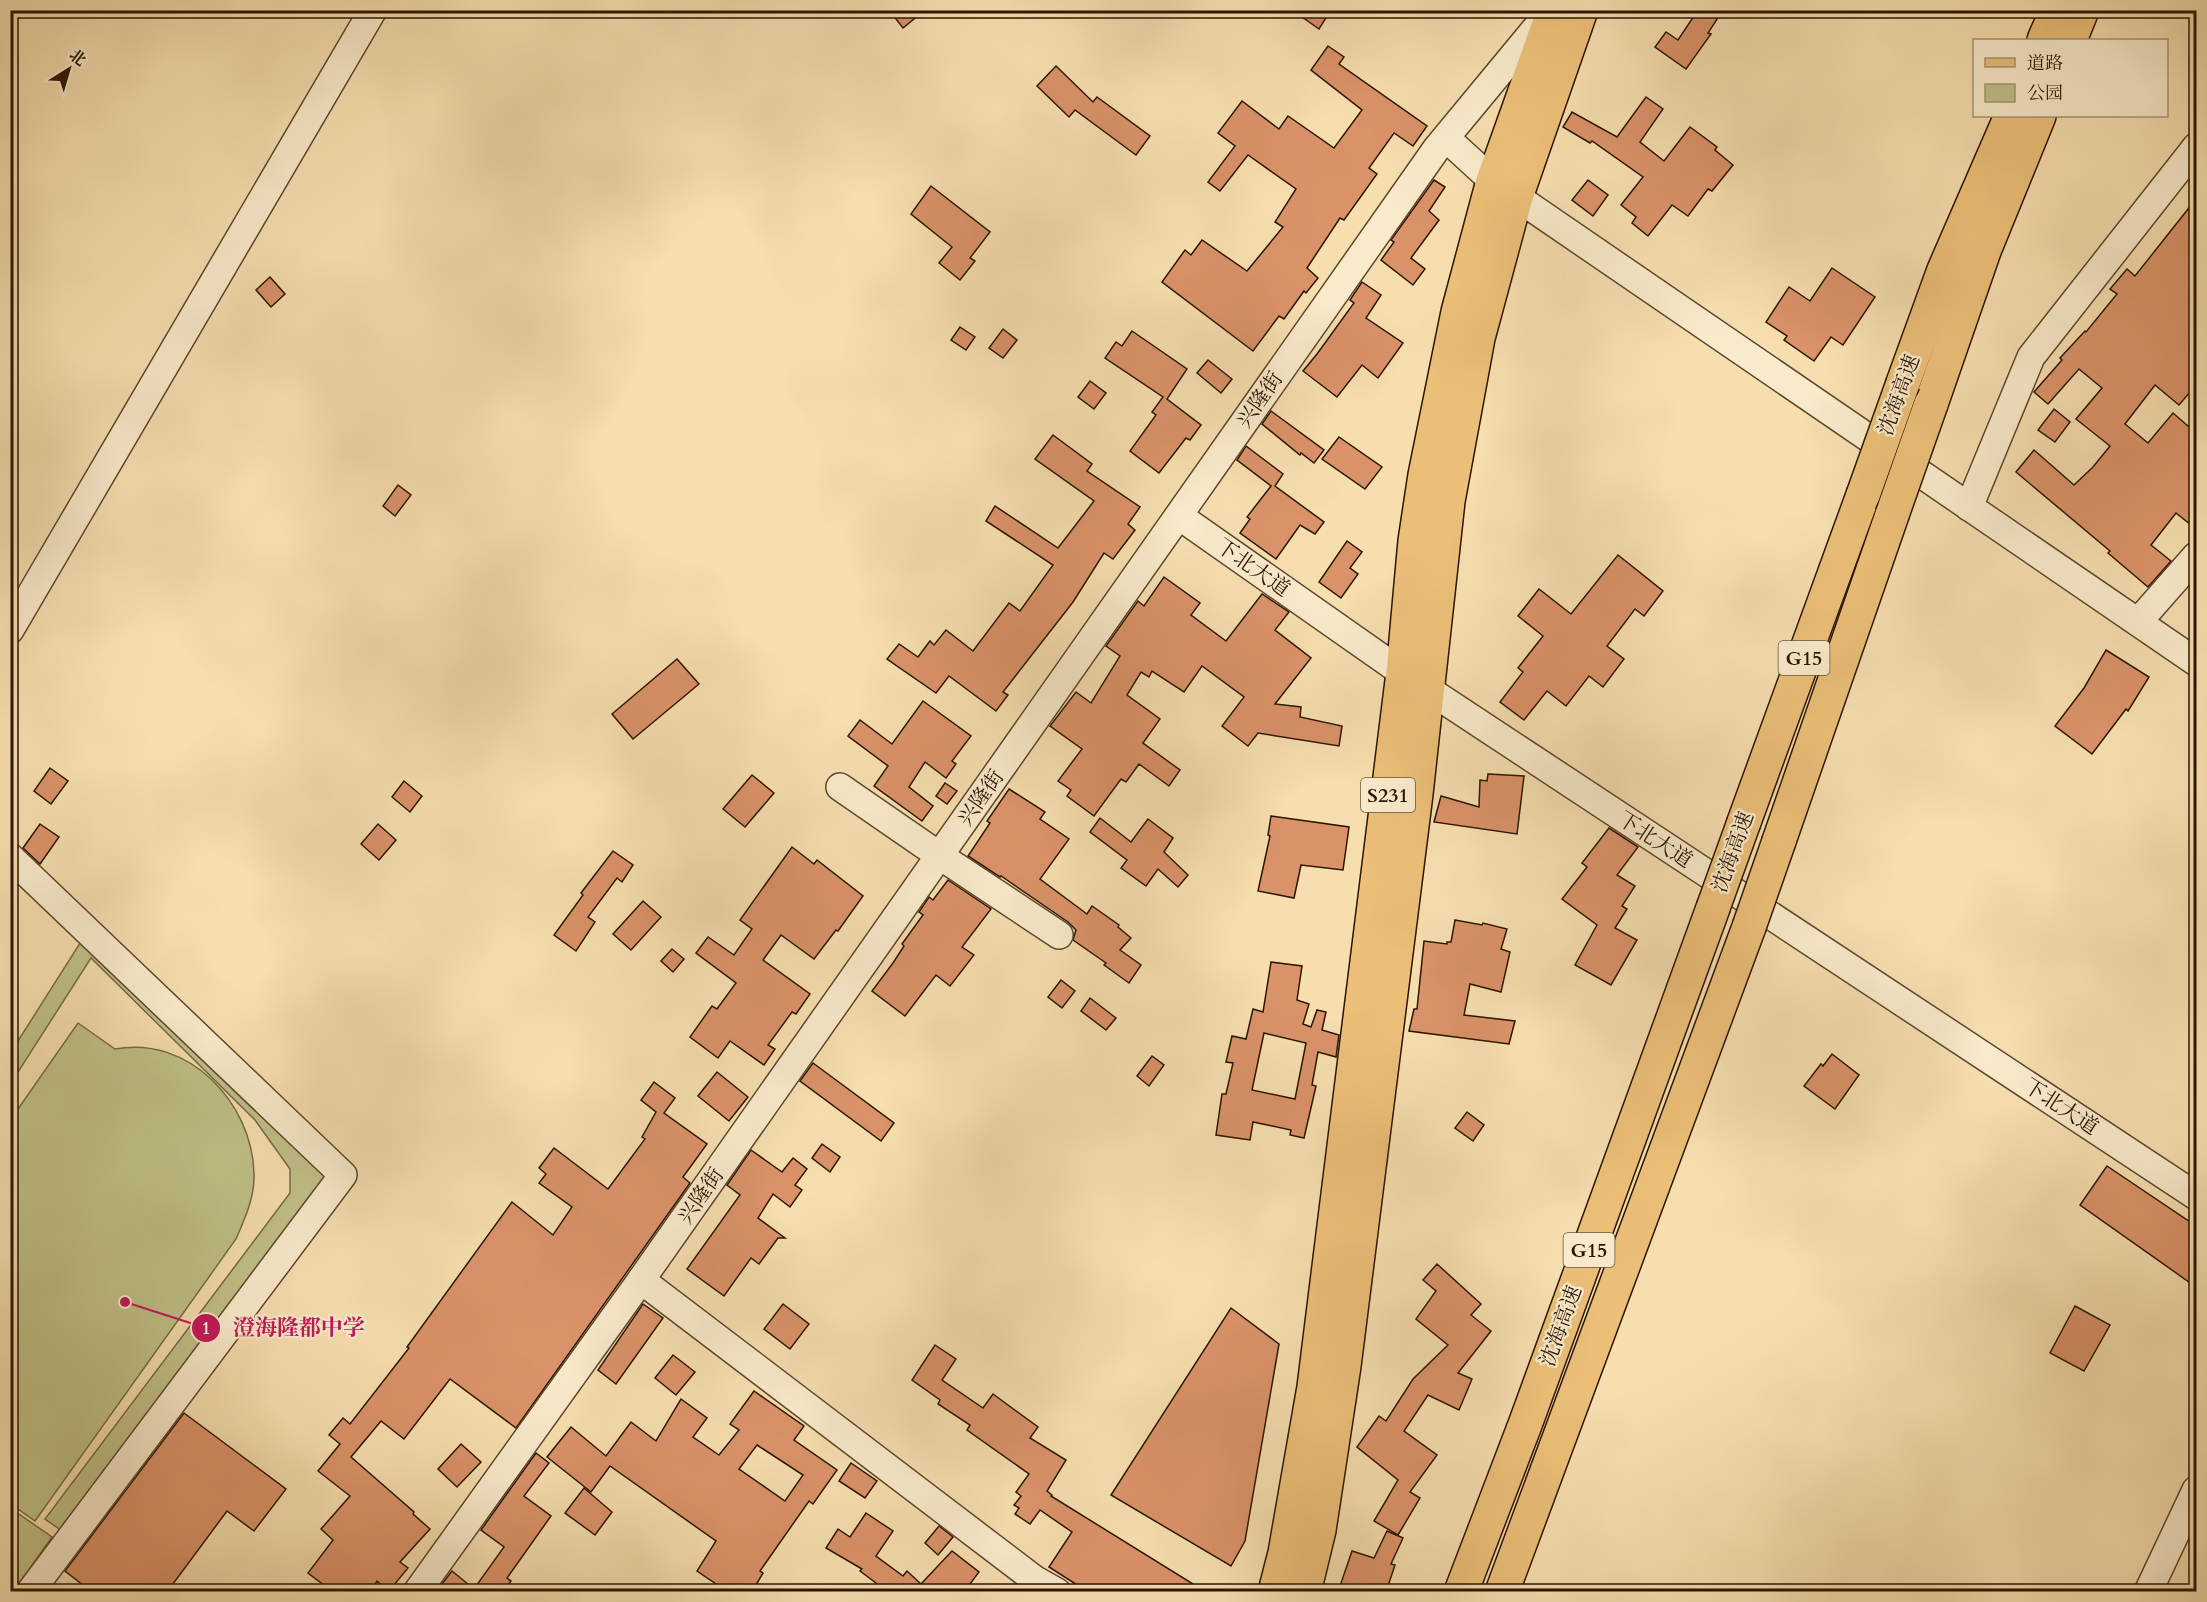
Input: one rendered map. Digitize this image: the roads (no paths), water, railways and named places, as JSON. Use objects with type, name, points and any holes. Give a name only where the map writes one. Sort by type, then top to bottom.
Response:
[{"type":"main road","name":"S231","points":[[1504,189],[1553,10]]},
{"type":"main road","name":"S231","points":[[1304,1592],[1319,1530],[1344,1366],[1416,794],[1415,541],[1425,475],[1458,312],[1504,189],[1581,10]]},
{"type":"main road","points":[[2044,39],[2057,10]]},
{"type":"main road","points":[[2070,39],[2082,10]]},
{"type":"main road","name":"沈海高速","points":[[1461,1592],[1526,1422],[1944,270],[2011,117]]},
{"type":"main road","name":"沈海高速","points":[[1502,1592],[1749,927],[1984,251],[2039,117]]},
{"type":"main road","name":"S231","points":[[1275,1592],[1285,1553],[1314,1387],[1415,681]]},
{"type":"street","points":[[10,630],[373,10]]},
{"type":"street","name":"兴隆街","points":[[417,1592],[641,1281],[1446,138],[1553,10]]},
{"type":"street","points":[[1446,138],[1504,189],[2196,662]]},
{"type":"street","points":[[1969,507],[2031,357],[2196,147]]},
{"type":"street","name":"下北大道","points":[[1179,516],[1415,681],[2196,1196]]},
{"type":"street","points":[[2138,622],[2196,556]]},
{"type":"street","points":[[840,787],[1059,935]]},
{"type":"street","points":[[10,857],[343,1175],[30,1592]]},
{"type":"street","points":[[641,1281],[1034,1579],[1057,1592]]},
{"type":"street","points":[[2148,1592],[2196,1490]]},
{"type":"place","name":"澄海隆都中学","points":[[125,1302]]}]
